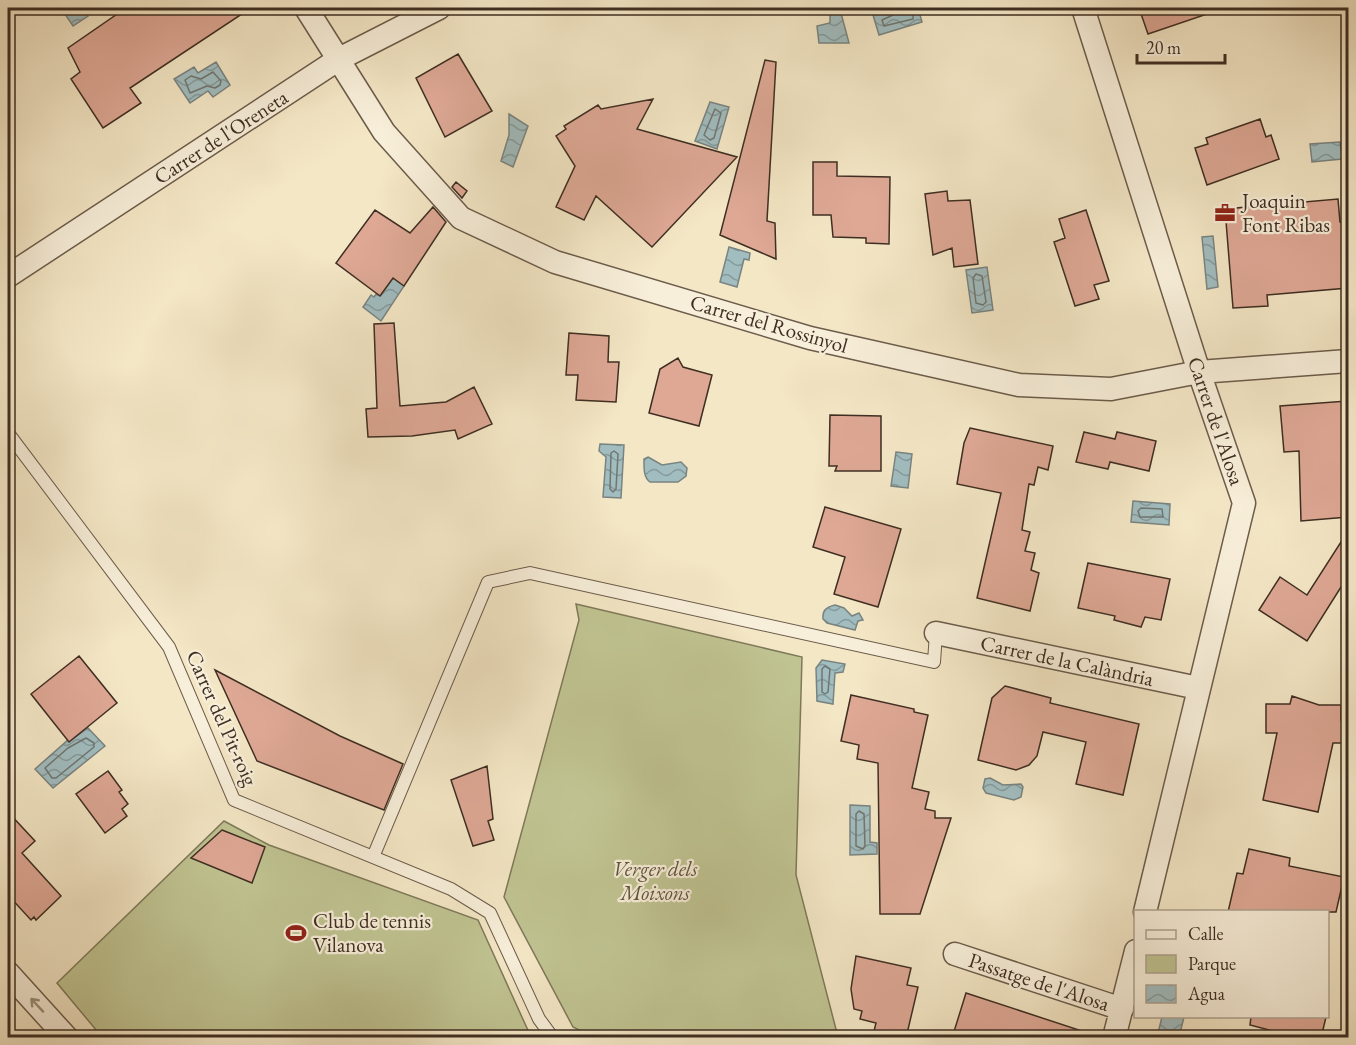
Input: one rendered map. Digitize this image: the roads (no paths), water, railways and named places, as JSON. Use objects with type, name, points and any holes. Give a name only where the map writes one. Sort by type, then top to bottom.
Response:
[{"type":"street","name":"Carrer del Rossinyol","points":[[306,8],[384,132],[461,218],[555,262],[810,338],[1019,385],[1111,389],[1199,372],[1348,361]]},
{"type":"street","name":"Carrer de l'Oreneta","points":[[8,276],[339,59],[440,8]]},
{"type":"street","name":"Carrer de l'Alosa","points":[[1083,8],[1199,372],[1244,503],[1145,910]]},
{"type":"street","name":"Carrer de la Calàndria","points":[[936,633],[1198,688]]},
{"type":"street","name":"Passatge de l'Alosa","points":[[955,954],[1122,1009]]},
{"type":"street","points":[[1114,1038],[1134,959]]},
{"type":"street","points":[[8,973],[67,1038]]},
{"type":"lane","name":"Carrer del Pit-roig","points":[[8,433],[169,647],[234,800],[451,889],[490,913],[539,1019],[553,1038]]},
{"type":"lane","points":[[373,857],[488,582],[530,573],[934,662],[936,633]]},
{"type":"water","points":[[61,8],[82,8],[88,16],[73,26]]},
{"type":"water","points":[[898,8],[918,8],[922,22],[879,35],[873,15]]},
{"type":"water","points":[[841,13],[849,43],[819,43],[817,26],[830,23],[830,14]]},
{"type":"water","points":[[216,62],[230,85],[213,97],[208,91],[190,103],[174,79],[194,67],[198,73]]},
{"type":"water","points":[[710,102],[729,107],[717,149],[695,141]]},
{"type":"water","points":[[509,114],[528,126],[513,167],[501,161],[509,135]]},
{"type":"water","points":[[1340,142],[1342,159],[1312,162],[1310,144]]},
{"type":"water","points":[[1213,236],[1218,287],[1207,289],[1202,237]]},
{"type":"water","points":[[729,247],[750,253],[749,260],[744,259],[737,287],[720,282]]},
{"type":"water","points":[[987,267],[993,310],[972,313],[966,270]]},
{"type":"water","points":[[393,278],[404,286],[381,321],[363,307],[371,295],[374,297],[377,293],[381,295]]},
{"type":"water","points":[[600,444],[624,445],[621,498],[603,497],[606,457],[599,451]]},
{"type":"water","points":[[896,452],[912,454],[908,488],[891,486]]},
{"type":"water","points":[[648,457],[662,465],[681,462],[687,468],[686,476],[678,482],[650,482],[644,468],[644,459]]},
{"type":"water","points":[[1133,501],[1170,504],[1169,525],[1131,522]]},
{"type":"water","points":[[835,605],[844,608],[852,616],[859,613],[863,620],[858,621],[855,630],[827,623],[823,619],[826,609]]},
{"type":"water","points":[[822,660],[845,664],[843,672],[835,673],[833,704],[817,701],[816,668]]},
{"type":"water","points":[[88,728],[105,746],[53,788],[35,769],[68,740],[70,741]]},
{"type":"water","points":[[990,778],[1003,785],[1021,784],[1023,787],[1021,797],[1014,800],[986,793],[983,788],[985,779]]},
{"type":"water","points":[[850,805],[870,806],[870,842],[877,843],[877,854],[850,855]]},
{"type":"water","points":[[1162,1018],[1184,1018],[1179,1037],[1157,1037]]},
{"type":"place","name":"Joaquin Font Ribas","points":[[1225,213]]},
{"type":"place","name":"Club de tennis Vilanova","points":[[296,933]]},
{"type":"park label","name":"Verger dels Moixons","points":[[655,881]]}]
